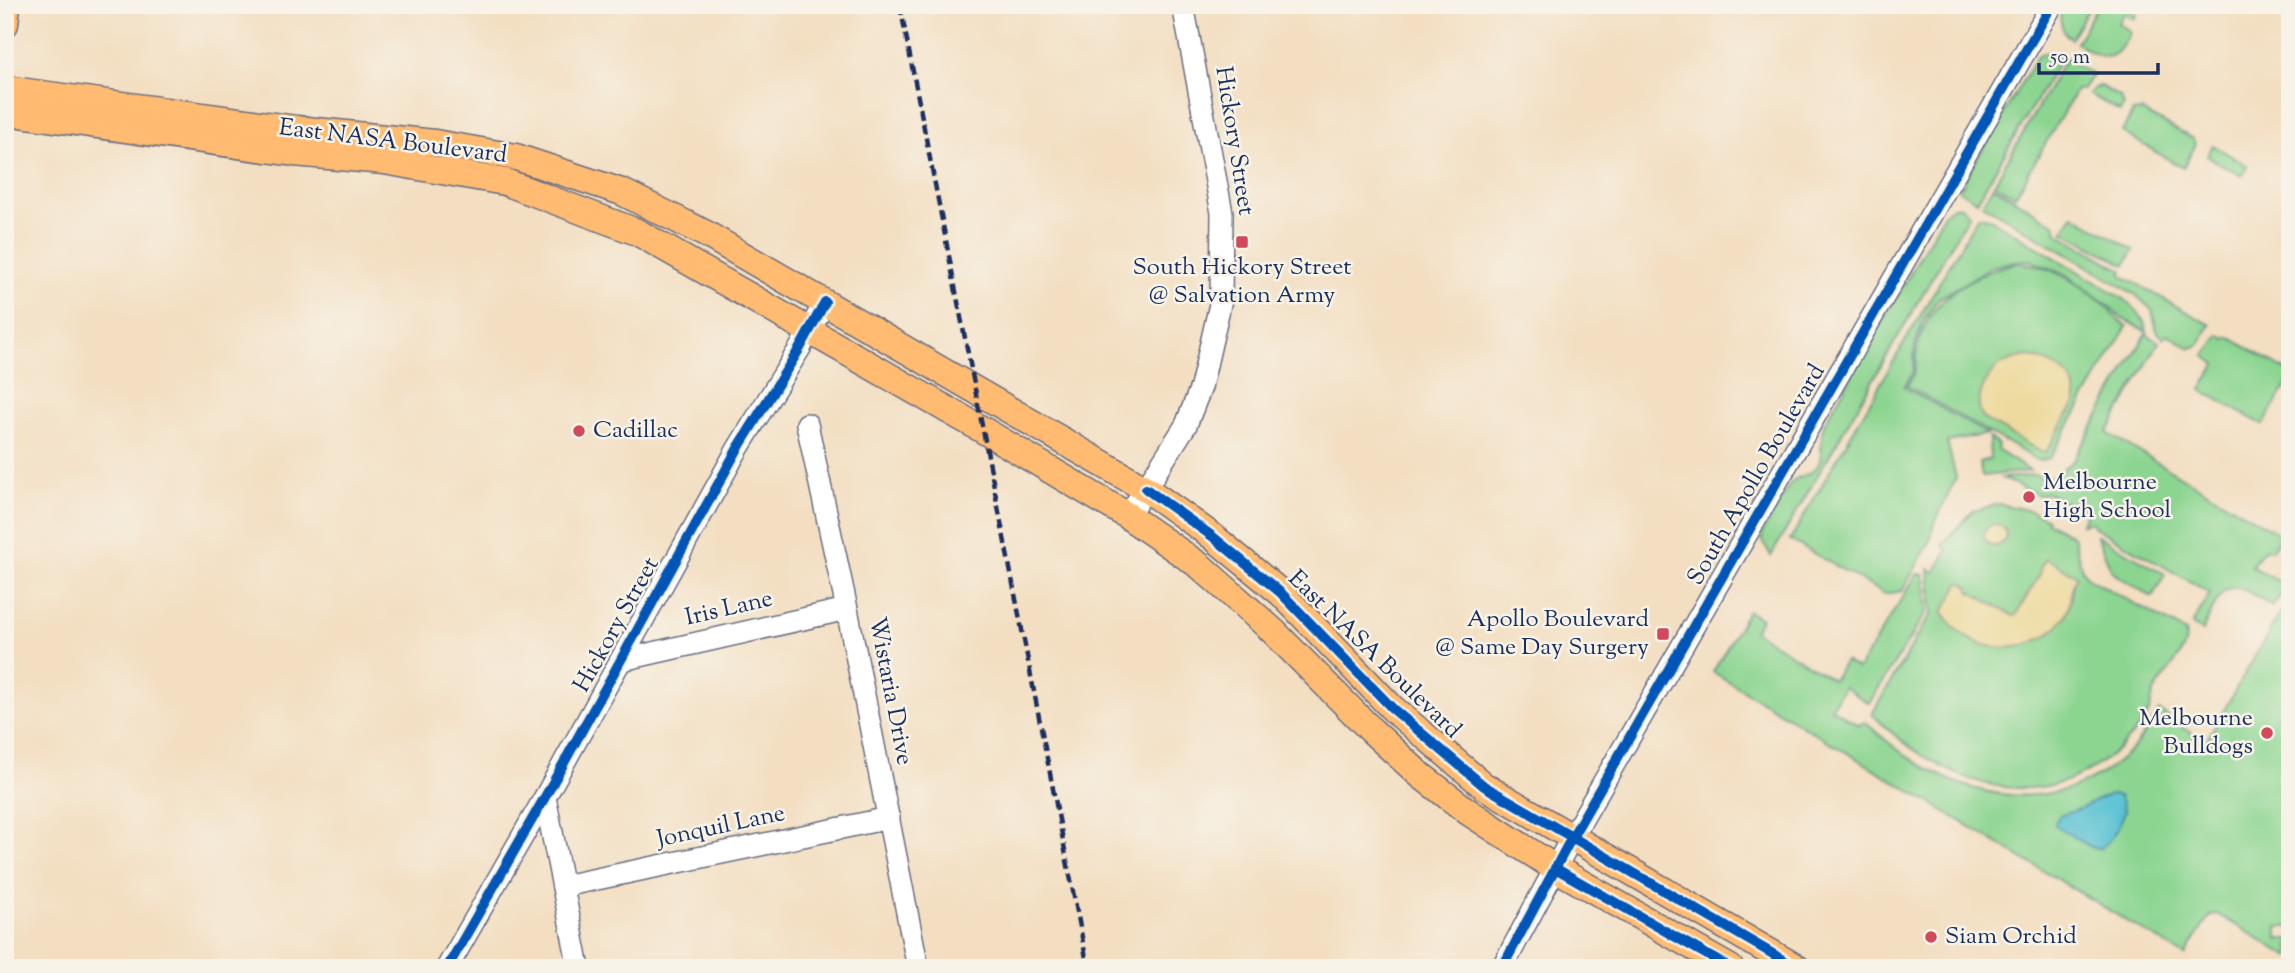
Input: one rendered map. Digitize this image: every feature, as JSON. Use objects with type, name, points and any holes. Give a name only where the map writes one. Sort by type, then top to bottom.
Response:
[{"type":"main road","points":[[5,24],[7,5]]},
{"type":"main road","name":"East NASA Boulevard","points":[[5,89],[297,129],[435,143],[516,157],[622,192],[706,234],[1146,489],[1212,536],[1281,593],[1393,709],[1484,786],[1797,968]]},
{"type":"main road","name":"East NASA Boulevard","points":[[5,113],[294,153],[384,161],[505,182],[637,232],[1128,516],[1210,575],[1273,631],[1371,730],[1419,774],[1467,811],[1555,868],[1731,968]]},
{"type":"main road","points":[[1371,730],[1393,709]]},
{"type":"street","name":"Hickory Street","points":[[1128,516],[1186,425],[1201,387],[1221,300],[1222,213],[1183,5]]},
{"type":"street","name":"South Apollo Boulevard","points":[[1502,968],[1572,837],[2052,5]]},
{"type":"street","name":"Hickory Street","points":[[447,968],[622,660],[737,450],[825,302]]},
{"type":"street","name":"Wistaria Drive","points":[[807,424],[847,609],[918,968]]},
{"type":"street","name":"Iris Lane","points":[[622,660],[847,609]]},
{"type":"street","points":[[545,797],[579,968]]},
{"type":"street","name":"Jonquil Lane","points":[[563,886],[889,818]]},
{"type":"green space","points":[[2064,5],[2091,5],[2071,39],[2061,24]]},
{"type":"green space","points":[[2098,5],[2121,5],[2137,14],[2134,19],[2124,13],[2118,23],[2131,32],[2119,50],[2108,57],[2076,43]]},
{"type":"green space","points":[[2045,53],[2062,56],[1977,201],[1959,190],[2036,58]]},
{"type":"green space","points":[[2066,58],[2092,75],[2082,90],[2077,89],[2015,196],[1994,184]]},
{"type":"green space","points":[[2100,86],[2120,97],[2124,105],[2120,112],[2089,94]]},
{"type":"green space","points":[[2142,111],[2193,139],[2196,144],[2183,168],[2122,132],[2133,112]]},
{"type":"green space","points":[[2213,145],[2248,166],[2242,176],[2207,156]]},
{"type":"green space","points":[[1993,186],[2056,225],[2056,232],[2123,271],[2121,275],[2210,325],[2198,346],[2191,348],[2167,334],[2163,338],[2157,331],[2152,310],[2136,295],[1982,204]]},
{"type":"green space","points":[[1961,207],[1969,214],[1771,556],[1762,539],[1763,531],[1790,484],[1818,466],[1825,422],[1943,216],[1948,209]]},
{"type":"green space","points":[[2073,215],[2134,250],[2125,265],[2063,231]]},
{"type":"green space","points":[[1978,216],[1989,218],[2124,299],[2139,314],[2147,332],[2121,318],[2108,305],[2065,274],[2029,260],[1991,267],[1938,299],[1923,321],[1915,346],[1913,372],[1904,387],[1987,434],[1947,442],[1956,478],[1936,520],[1929,543],[1902,591],[1885,594],[1790,540]]},
{"type":"green space","points":[[2015,263],[2039,266],[2074,282],[2127,326],[2050,458],[2039,461],[1907,386],[1915,369],[1918,344],[1924,328],[1942,301],[1954,290],[1983,274]]},
{"type":"green space","points":[[2146,334],[2159,342],[2107,433],[2281,535],[2272,550],[2265,549],[2251,566],[2287,586],[2272,607],[2244,590],[2228,589],[2216,603],[2202,631],[2192,625],[2210,593],[2095,527],[2091,522],[2081,524],[2086,514],[2048,493],[2038,495],[2002,478],[2037,475],[2042,478],[2051,477],[2074,459]]},
{"type":"green space","points":[[2219,335],[2226,339],[2229,337],[2290,373],[2290,380],[2263,425],[2201,390],[2216,364],[2205,356]]},
{"type":"green space","points":[[1989,438],[1998,445],[1997,450],[2030,471],[1982,476],[1979,462],[1990,459]]},
{"type":"green space","points":[[2000,504],[2031,511],[2073,536],[2082,570],[2088,578],[2186,632],[2181,653],[2154,692],[2149,712],[2131,736],[2110,756],[2079,775],[2048,786],[2016,788],[1985,783],[1954,773],[1897,737],[1872,714],[1932,613],[1929,569],[1935,572],[1948,550],[1942,545],[1973,511]]},
{"type":"green space","points":[[2097,535],[2165,574],[2152,597],[2112,572]]},
{"type":"green space","points":[[1917,574],[1924,575],[1928,610],[1869,703],[1844,687],[1831,708],[1859,725],[1865,722],[1900,752],[1950,780],[2004,794],[2058,792],[2084,783],[2108,769],[2131,750],[2159,711],[2205,743],[2290,596],[2290,927],[2278,927],[2278,939],[2290,940],[2290,957],[2217,914],[2210,915],[2185,956],[1713,672],[1748,611],[1761,619],[1754,631],[1833,680],[1845,661],[1858,669]]},
{"type":"sand","points":[[2028,356],[2062,371],[2069,377],[2076,393],[2075,403],[2043,453],[1984,419],[1980,413],[1982,390],[1995,370],[2007,361]]},
{"type":"sand","points":[[1995,524],[2005,531],[2006,535],[1999,545],[1995,546],[1985,539],[1984,535],[1991,525]]},
{"type":"sand","points":[[2046,558],[2077,576],[2064,618],[2036,641],[2002,648],[1984,645],[1968,638],[1954,627],[1943,612],[1960,582],[1969,587],[1971,592],[2013,616],[2016,615]]},
{"type":"water","points":[[2112,794],[2119,796],[2125,811],[2115,832],[2099,849],[2056,826],[2060,815]]},
{"type":"railway","points":[[900,5],[1088,968]]},
{"type":"cycle path","points":[[1502,968],[1572,837],[2052,5]]},
{"type":"cycle path","points":[[447,968],[737,450],[825,302]]},
{"type":"cycle path","points":[[1146,489],[1212,536],[1281,593],[1393,709],[1484,786],[1797,968]]},
{"type":"cycle path","points":[[1555,868],[1730,968]]},
{"type":"place","name":"South Hickory Street @ Salvation Army","points":[[1242,242]]},
{"type":"place","name":"Cadillac","points":[[579,431]]},
{"type":"place","name":"Melbourne High School","points":[[2029,497]]},
{"type":"place","name":"Apollo Boulevard @ Same Day Surgery","points":[[1663,634]]},
{"type":"place","name":"Melbourne Bulldogs","points":[[2267,733]]},
{"type":"place","name":"Siam Orchid","points":[[1931,937]]}]
